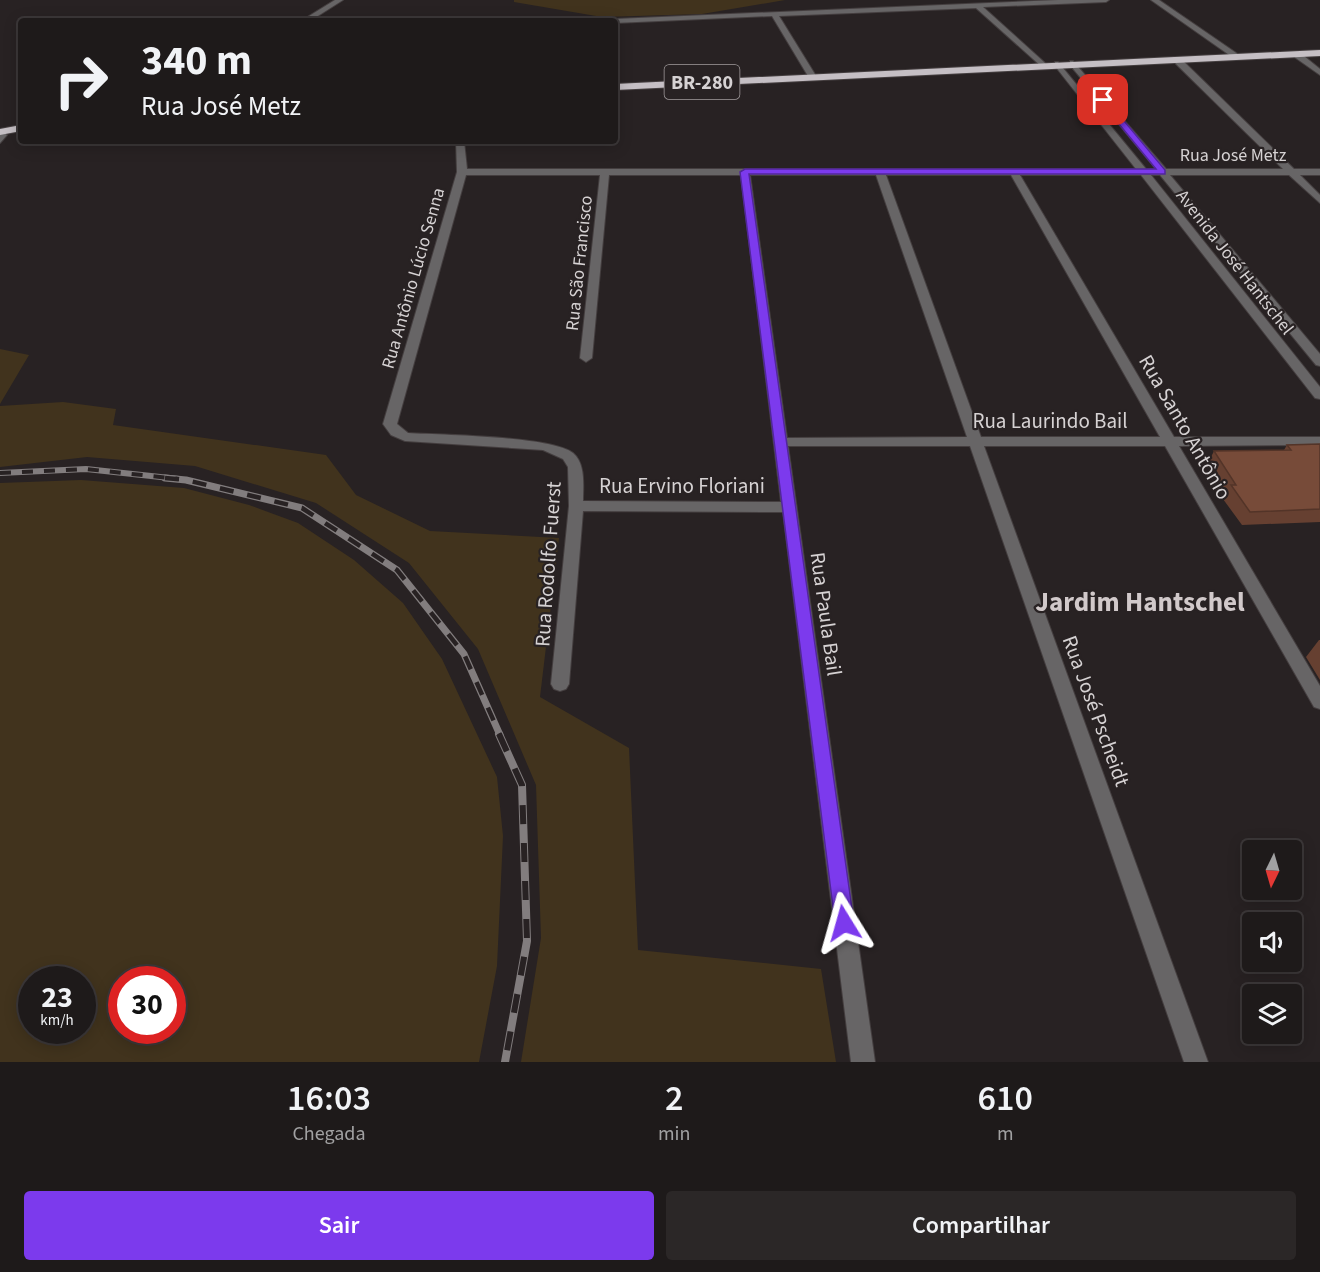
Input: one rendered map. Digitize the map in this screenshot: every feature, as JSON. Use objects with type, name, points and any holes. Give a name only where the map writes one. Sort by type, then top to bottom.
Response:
[{"type":"highway","name":"BR-280","points":[[618,86],[1320,53]]},
{"type":"highway","points":[[1,136],[18,129]]},
{"type":"highway","points":[[1,136],[18,133]]},
{"type":"street","points":[[310,18],[340,0]]},
{"type":"street","points":[[618,21],[978,6],[993,3],[1106,0]]},
{"type":"street","points":[[1154,0],[1238,57]]},
{"type":"street","points":[[978,6],[1042,65]]},
{"type":"street","points":[[775,15],[812,76]]},
{"type":"street","points":[[1296,54],[1320,73]]},
{"type":"street","points":[[1176,59],[1320,200]]},
{"type":"street","name":"Avenida José Hantschel","points":[[1073,63],[1320,362]]},
{"type":"street","name":"Avenida José Hantschel","points":[[1058,64],[1320,395]]},
{"type":"street","name":"Rua Antônio Lúcio Senna","points":[[390,424],[462,172],[460,144]]},
{"type":"street","name":"Rua José Metz","points":[[462,172],[1320,172]]},
{"type":"street","name":"Rua São Francisco","points":[[586,358],[605,172]]},
{"type":"street","name":"Rua Paula Bail","points":[[745,172],[863,1062]]},
{"type":"street","name":"Rua José Pscheidt","points":[[880,172],[1196,1062]]},
{"type":"street","name":"Rua Santo Antônio","points":[[1014,172],[1320,702]]},
{"type":"street","name":"Rua Rodolfo Fuerst","points":[[390,424],[396,432],[405,437],[527,444],[557,449],[568,456],[575,467],[576,506],[560,684]]},
{"type":"street","name":"Rua Laurindo Bail","points":[[780,442],[1320,441]]},
{"type":"street","name":"Rua Ervino Floriani","points":[[576,506],[789,507]]},
{"type":"shaded area","points":[[514,0],[785,0],[702,14],[602,17],[514,2]]},
{"type":"shaded area","points":[[0,349],[29,355],[0,404]]},
{"type":"shaded area","points":[[63,402],[116,409],[113,425],[326,455],[356,495],[430,531],[559,538],[540,697],[629,748],[638,950],[821,969],[836,1062],[521,1062],[541,938],[536,785],[478,649],[409,563],[316,503],[195,466],[87,457],[0,467],[0,406]]},
{"type":"shaded area","points":[[81,480],[184,488],[249,505],[298,523],[354,560],[403,603],[442,659],[497,777],[503,836],[497,966],[479,1062],[0,1062],[0,483]]},
{"type":"building","points":[[1320,444],[1320,509],[1250,512],[1231,485],[1236,485],[1214,451],[1291,450],[1287,445]]},
{"type":"railway","points":[[0,473],[86,469],[179,479]]},
{"type":"railway","points":[[165,478],[186,480],[302,508],[397,570],[464,654],[500,735]]},
{"type":"railway","points":[[499,734],[522,785],[527,941],[505,1062]]},
{"type":"district","name":"Jardim Hantschel","points":[[1140,602]]},
{"type":"route","points":[[844,923],[745,172],[1162,172],[1103,100]]}]
